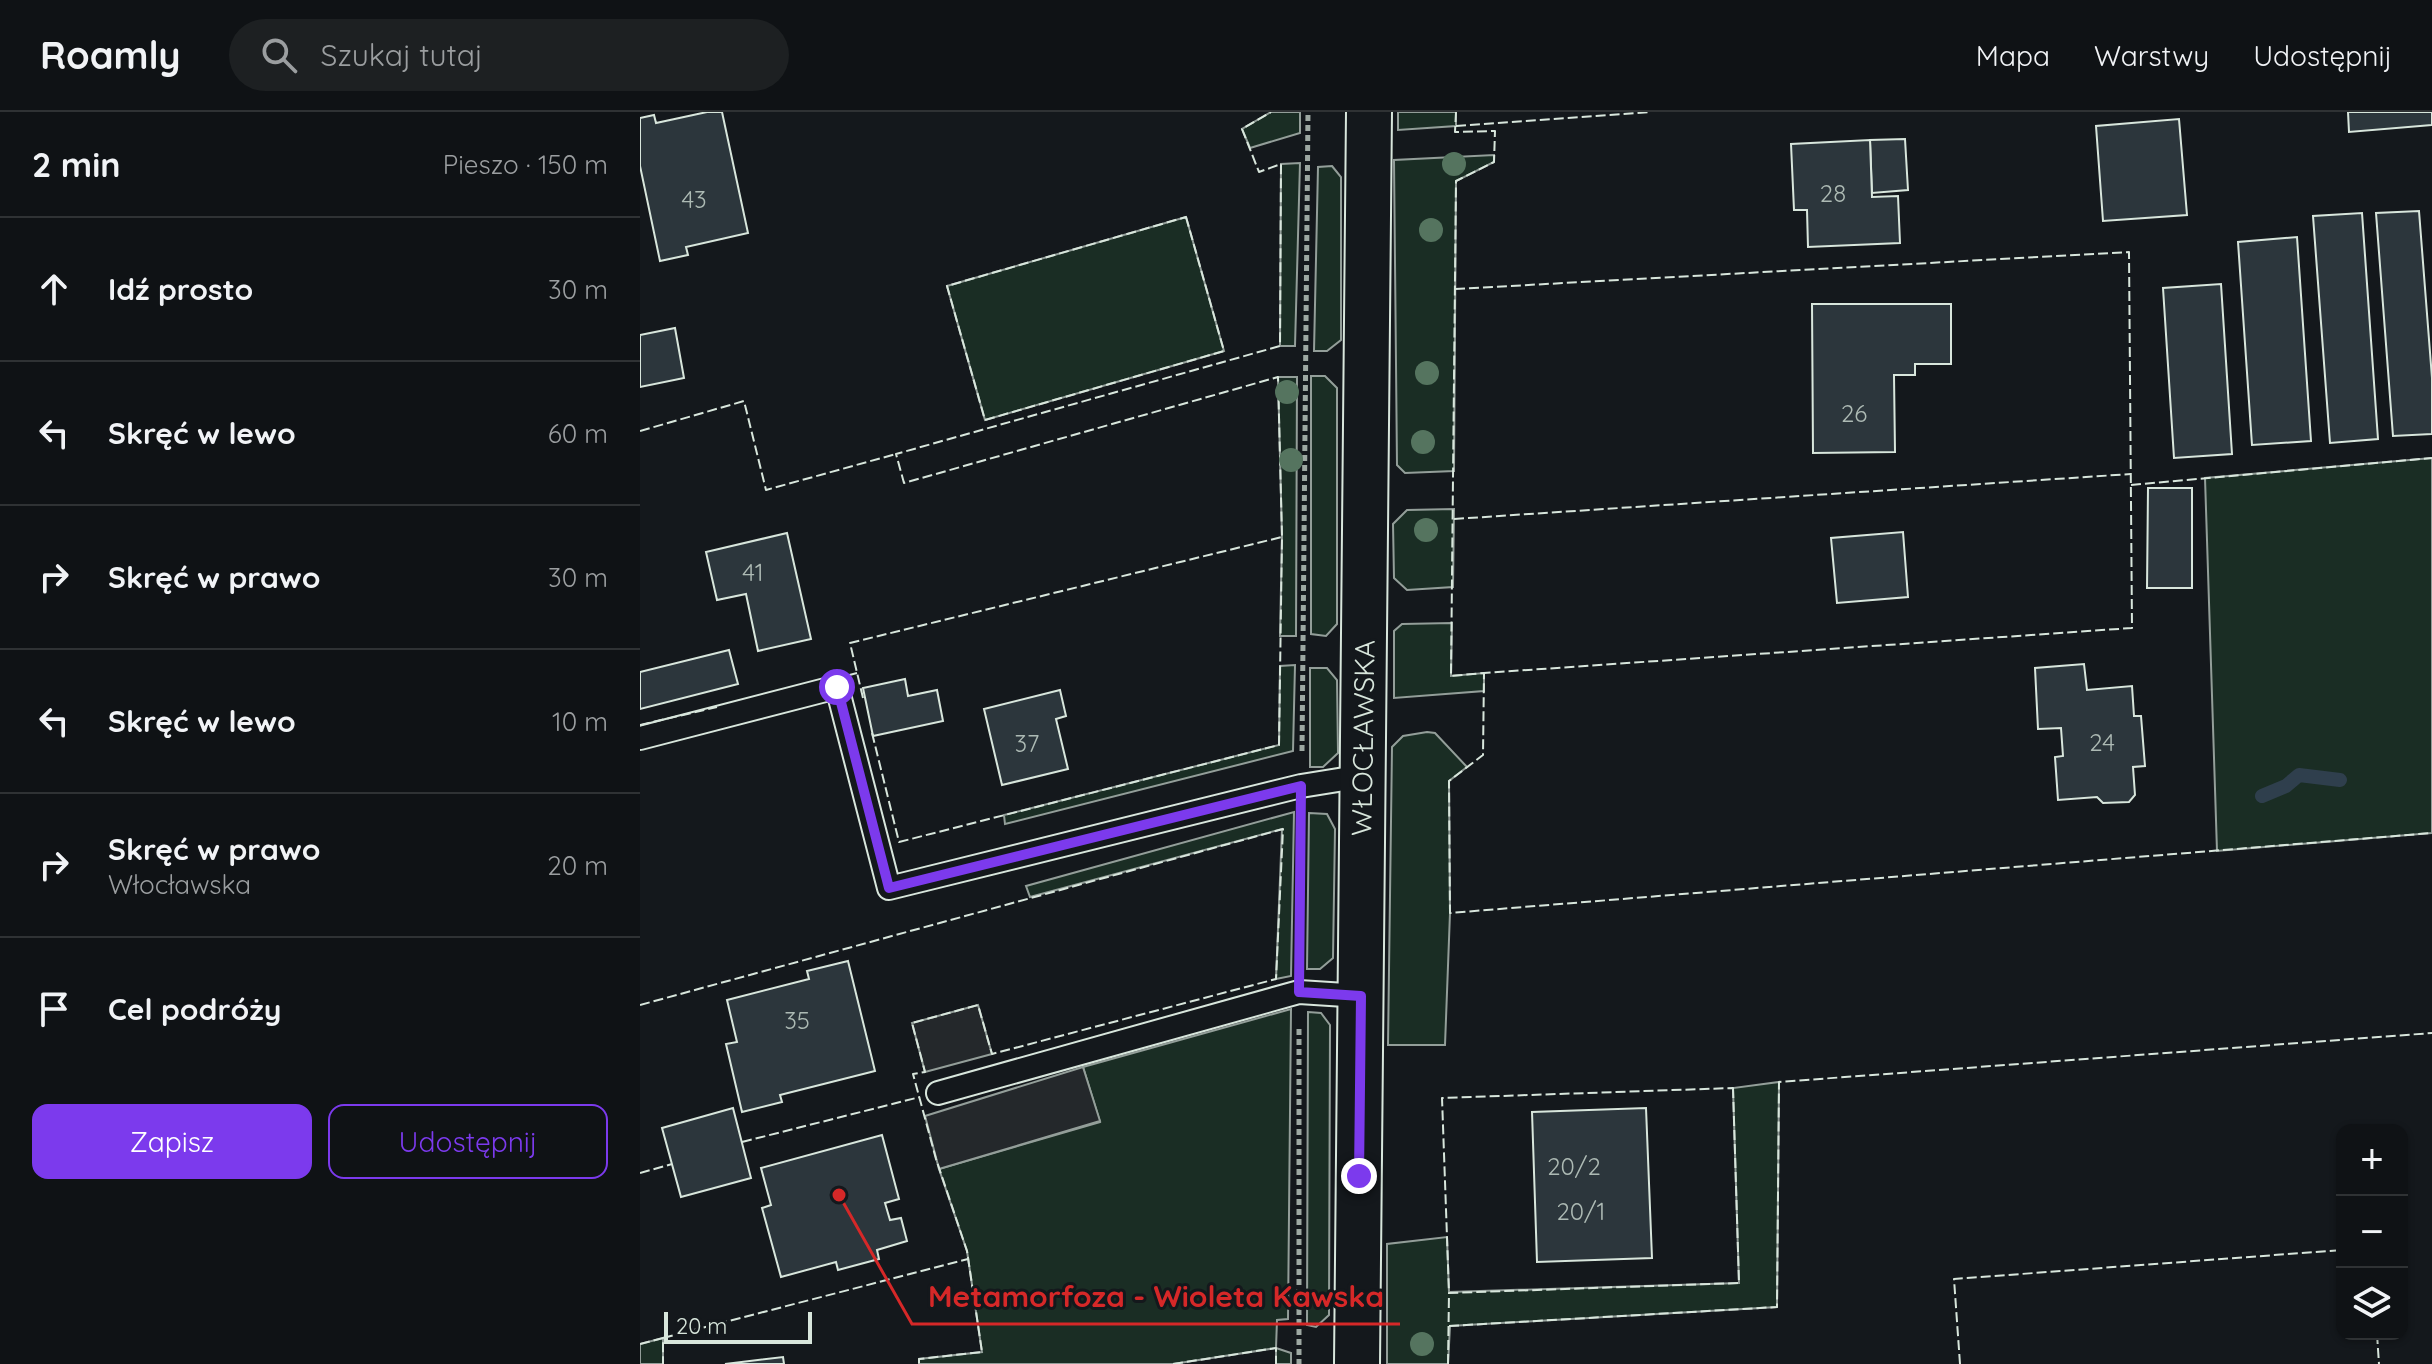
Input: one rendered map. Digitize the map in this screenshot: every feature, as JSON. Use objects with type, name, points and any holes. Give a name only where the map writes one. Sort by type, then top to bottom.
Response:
[{"type":"main road","name":"WŁOCŁAWSKA","points":[[1357,1364],[1369,112]]},
{"type":"lane","points":[[640,738],[837,687],[889,888],[1301,786],[1363,776]]},
{"type":"lane","points":[[938,1093],[1299,992],[1361,996]]},
{"type":"path","points":[[1299,1364],[1299,992],[1308,112]]},
{"type":"green space","points":[[1271,112],[1300,112],[1300,133],[1250,148],[1242,129]]},
{"type":"green space","points":[[1398,112],[1456,112],[1456,126],[1398,130]]},
{"type":"green space","points":[[1494,155],[1494,162],[1456,181],[1454,471],[1405,473],[1397,465],[1394,160]]},
{"type":"green space","points":[[1300,163],[1295,346],[1280,346],[1281,164]]},
{"type":"green space","points":[[1332,166],[1341,177],[1341,340],[1327,351],[1314,351],[1318,167]]},
{"type":"green space","points":[[1186,217],[1224,351],[985,420],[947,286]]},
{"type":"green space","points":[[1311,376],[1325,376],[1337,388],[1337,624],[1326,636],[1311,634]]},
{"type":"green space","points":[[1278,377],[1297,377],[1296,636],[1280,636],[1282,537]]},
{"type":"green space","points":[[2432,458],[2432,833],[2217,851],[2205,478]]},
{"type":"green space","points":[[1454,509],[1453,587],[1407,590],[1394,578],[1393,524],[1407,510]]},
{"type":"green space","points":[[1452,623],[1451,676],[1484,673],[1484,691],[1394,698],[1394,631],[1402,624]]},
{"type":"green space","points":[[1295,665],[1293,751],[1005,824],[1004,815],[1279,745],[1280,666]]},
{"type":"green space","points":[[1310,668],[1327,668],[1337,680],[1338,753],[1323,767],[1310,767]]},
{"type":"green space","points":[[1435,733],[1467,767],[1449,781],[1450,913],[1445,1045],[1388,1045],[1392,747],[1403,736]]},
{"type":"green space","points":[[1294,812],[1291,976],[1276,979],[1282,829],[1030,897],[1026,886]]},
{"type":"green space","points":[[1309,813],[1327,814],[1335,829],[1333,958],[1320,969],[1307,969]]},
{"type":"green space","points":[[1291,1009],[1288,1319],[1277,1320],[1276,1348],[1173,1364],[919,1364],[919,1359],[982,1352],[967,1251],[939,1169],[1100,1122],[1083,1067]]},
{"type":"green space","points":[[1308,1012],[1321,1013],[1330,1025],[1329,1315],[1316,1327],[1307,1325]]},
{"type":"green space","points":[[1779,1082],[1777,1307],[1450,1326],[1448,1364],[1387,1364],[1387,1244],[1447,1237],[1449,1292],[1739,1283],[1733,1088]]},
{"type":"green space","points":[[663,1338],[663,1364],[640,1364],[640,1344]]},
{"type":"green space","points":[[1276,1348],[1291,1353],[1291,1364],[1276,1364]]},
{"type":"shaded area","points":[[978,1005],[992,1054],[925,1072],[912,1023]]},
{"type":"shaded area","points":[[1083,1067],[1100,1121],[939,1169],[925,1116]]},
{"type":"building","points":[[707,112],[722,112],[748,233],[686,247],[688,255],[660,261],[640,166],[640,118],[654,115],[656,123]]},
{"type":"building","points":[[2348,112],[2432,112],[2432,125],[2349,132]]},
{"type":"building","points":[[2179,119],[2187,215],[2103,221],[2096,126]]},
{"type":"building","points":[[1905,139],[1908,190],[1872,193],[1870,140]]},
{"type":"building","points":[[1870,140],[1872,197],[1898,196],[1900,243],[1808,247],[1807,210],[1794,210],[1791,144]]},
{"type":"building","points":[[2419,211],[2432,378],[2432,434],[2393,436],[2376,213]]},
{"type":"building","points":[[2362,213],[2378,439],[2330,443],[2313,216]]},
{"type":"building","points":[[2297,237],[2311,441],[2252,445],[2238,242]]},
{"type":"building","points":[[2221,284],[2232,454],[2174,458],[2163,288]]},
{"type":"building","points":[[1812,304],[1951,304],[1951,364],[1915,364],[1915,375],[1894,375],[1895,452],[1813,453]]},
{"type":"building","points":[[675,328],[684,378],[640,387],[640,335]]},
{"type":"building","points":[[2148,488],[2192,488],[2192,588],[2147,588]]},
{"type":"building","points":[[1903,532],[1908,597],[1837,603],[1831,538]]},
{"type":"building","points":[[787,533],[811,639],[758,651],[746,594],[717,600],[706,552]]},
{"type":"building","points":[[729,650],[738,684],[640,709],[640,672]]},
{"type":"building","points":[[2084,664],[2087,690],[2132,686],[2134,716],[2141,716],[2145,766],[2133,767],[2135,795],[2129,802],[2103,803],[2097,797],[2058,800],[2055,757],[2063,756],[2061,728],[2038,729],[2035,668]]},
{"type":"building","points":[[905,679],[908,696],[937,690],[943,721],[873,736],[863,688]]},
{"type":"building","points":[[1060,690],[1066,716],[1056,719],[1068,769],[1002,785],[984,709]]},
{"type":"building","points":[[848,961],[875,1071],[780,1095],[782,1102],[742,1112],[726,1044],[737,1042],[727,1000],[809,979],[807,971]]},
{"type":"building","points":[[733,1108],[751,1178],[681,1197],[662,1128]]},
{"type":"building","points":[[1646,1108],[1652,1258],[1537,1262],[1532,1112]]},
{"type":"building","points":[[882,1135],[899,1199],[885,1203],[890,1220],[901,1218],[907,1241],[877,1250],[879,1259],[838,1270],[836,1262],[781,1277],[762,1208],[771,1205],[761,1168]]},
{"type":"building","points":[[783,1357],[784,1364],[725,1364]]},
{"type":"waterway","points":[[2262,796],[2286,786],[2299,775],[2340,780]]},
{"type":"fence","points":[[872,733],[899,842],[1279,745],[1282,537],[1278,377],[904,483],[896,454],[1280,346],[1281,164],[1259,172],[1242,129],[1271,112]]},
{"type":"fence","points":[[1456,112],[1455,132],[1495,131],[1494,162],[1456,181],[1451,676],[1484,673],[1483,755],[1449,781],[1450,913],[2432,833]]},
{"type":"fence","points":[[1456,126],[1651,112]]},
{"type":"fence","points":[[1186,217],[1224,351],[985,420],[947,286],[1186,217]]},
{"type":"fence","points":[[1455,289],[2129,252],[2132,628],[1484,673]]},
{"type":"fence","points":[[640,431],[744,401],[766,490],[896,454]]},
{"type":"fence","points":[[2131,485],[2432,458]]},
{"type":"fence","points":[[1454,519],[2131,474]]},
{"type":"fence","points":[[863,698],[850,643],[1282,537]]},
{"type":"fence","points":[[834,679],[857,673]]},
{"type":"fence","points":[[640,725],[717,707]]},
{"type":"fence","points":[[640,1005],[1283,829],[1276,979],[992,1054],[978,1005],[912,1023],[925,1072],[913,1074],[936,1159],[967,1251],[982,1352],[919,1359],[919,1364]]},
{"type":"fence","points":[[1449,1326],[1777,1307],[1779,1082],[2432,1033]]},
{"type":"fence","points":[[1733,1088],[1739,1283],[1449,1293],[1442,1098],[1733,1088]]},
{"type":"fence","points":[[742,1142],[920,1097]]},
{"type":"fence","points":[[640,1173],[672,1164]]},
{"type":"fence","points":[[1960,1364],[1954,1279],[2336,1250]]},
{"type":"fence","points":[[663,1338],[968,1259]]},
{"type":"fence","points":[[1448,1364],[1449,1293]]},
{"type":"fence","points":[[640,1344],[663,1338],[663,1364]]},
{"type":"fence","points":[[2377,1340],[2379,1364]]},
{"type":"fence","points":[[1173,1364],[1276,1348],[1276,1364]]},
{"type":"place","name":"Metamorfoza - Wioleta Kawska","points":[[839,1195]]},
{"type":"route","points":[[837,687],[889,888],[1301,786],[1299,992],[1361,996],[1359,1176]]}]
